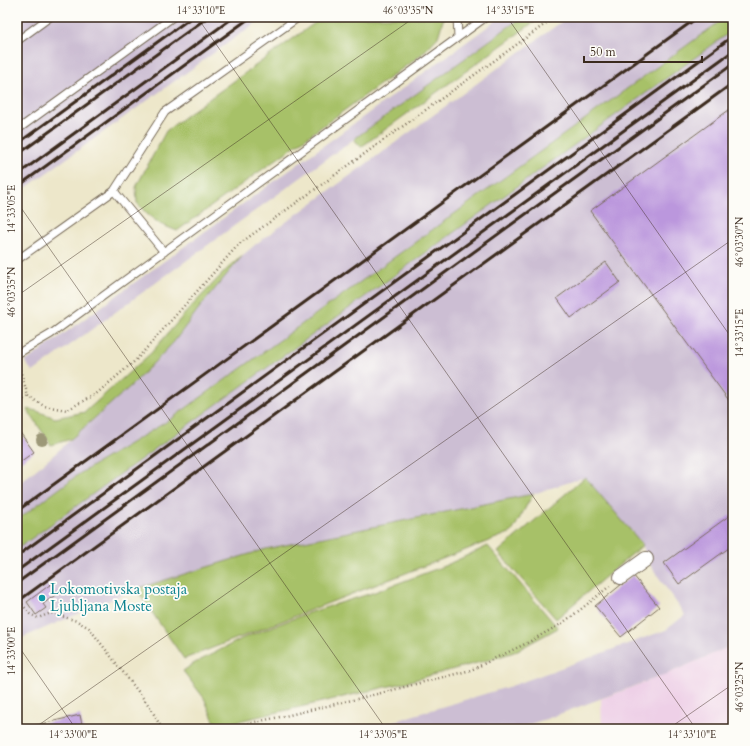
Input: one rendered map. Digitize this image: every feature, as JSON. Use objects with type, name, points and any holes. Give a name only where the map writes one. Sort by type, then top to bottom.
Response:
[{"type":"street","points":[[621,577],[646,559]]},
{"type":"lane","points":[[17,41],[50,17]]},
{"type":"lane","points":[[17,130],[173,17]]},
{"type":"lane","points":[[17,260],[114,191],[165,112],[299,17]]},
{"type":"lane","points":[[457,17],[458,37]]},
{"type":"lane","points":[[17,354],[51,334],[486,17]]},
{"type":"lane","points":[[114,191],[164,252]]},
{"type":"path","points":[[17,359],[28,396],[44,406],[66,410],[96,394],[136,360],[239,244],[555,17]]},
{"type":"path","points":[[17,404],[28,396]]},
{"type":"path","points":[[220,729],[365,697],[471,670],[527,643],[561,624],[621,577]]},
{"type":"path","points":[[17,598],[30,614],[38,618],[51,613],[77,621],[89,628],[150,708],[162,729]]},
{"type":"shaded area","points":[[17,17],[264,17],[17,194]]},
{"type":"shaded area","points":[[501,17],[522,17],[33,372],[25,362]]},
{"type":"shaded area","points":[[568,17],[726,17],[171,419],[79,474],[17,520],[17,485],[49,459],[133,384],[173,343],[200,307],[243,255]]},
{"type":"shaded area","points":[[733,30],[733,645],[667,674],[546,719],[517,728],[368,729],[511,686],[666,630],[685,615],[646,559],[643,545],[585,477],[533,494],[266,549],[136,589],[17,640],[17,549]]},
{"type":"shaded area","points":[[733,645],[733,729],[602,729],[601,699],[667,674]]},
{"type":"green space","points":[[323,17],[444,17],[438,37],[421,55],[177,231],[160,224],[147,214],[137,203],[136,187],[166,131]]},
{"type":"green space","points":[[522,17],[541,17],[361,147],[354,139]]},
{"type":"green space","points":[[726,17],[733,17],[733,30],[17,549],[17,520],[79,474],[171,419]]},
{"type":"green space","points":[[243,255],[200,307],[173,343],[133,384],[71,439],[51,445],[27,409],[55,418],[85,412],[151,353],[188,310],[225,271]]},
{"type":"green space","points":[[585,477],[643,545],[556,619],[498,552]]},
{"type":"green space","points":[[533,494],[512,532],[184,659],[136,589],[266,549]]},
{"type":"green space","points":[[488,546],[558,628],[514,652],[403,683],[230,723],[220,723],[214,721],[204,698],[183,671],[193,664],[243,638],[308,613],[372,593],[444,566]]},
{"type":"building","points":[[733,107],[733,406],[590,211]]},
{"type":"building","points":[[606,262],[620,282],[571,318],[557,298]]},
{"type":"building","points":[[19,431],[34,452],[17,464],[17,433]]},
{"type":"building","points":[[733,513],[733,545],[679,584],[664,563]]},
{"type":"building","points":[[633,575],[659,607],[621,637],[595,606]]},
{"type":"building","name":"Lokomotivska postaja Ljubljana Moste","points":[[51,584],[58,593],[43,604],[46,608],[36,615],[27,602]]},
{"type":"building","points":[[80,715],[83,729],[24,729],[24,728]]},
{"type":"railway","points":[[17,144],[192,17]]},
{"type":"railway","points":[[17,155],[208,17]]},
{"type":"railway","points":[[17,175],[234,17]]},
{"type":"railway","points":[[17,187],[251,17]]},
{"type":"railway","points":[[17,511],[698,17]]},
{"type":"railway","points":[[17,556],[733,36]]},
{"type":"railway","points":[[17,571],[733,51]]},
{"type":"railway","points":[[17,583],[733,64]]},
{"type":"railway","points":[[17,602],[733,83]]},
{"type":"place","name":"Lokomotivska postaja Ljubljana Moste","points":[[42,598]]}]
